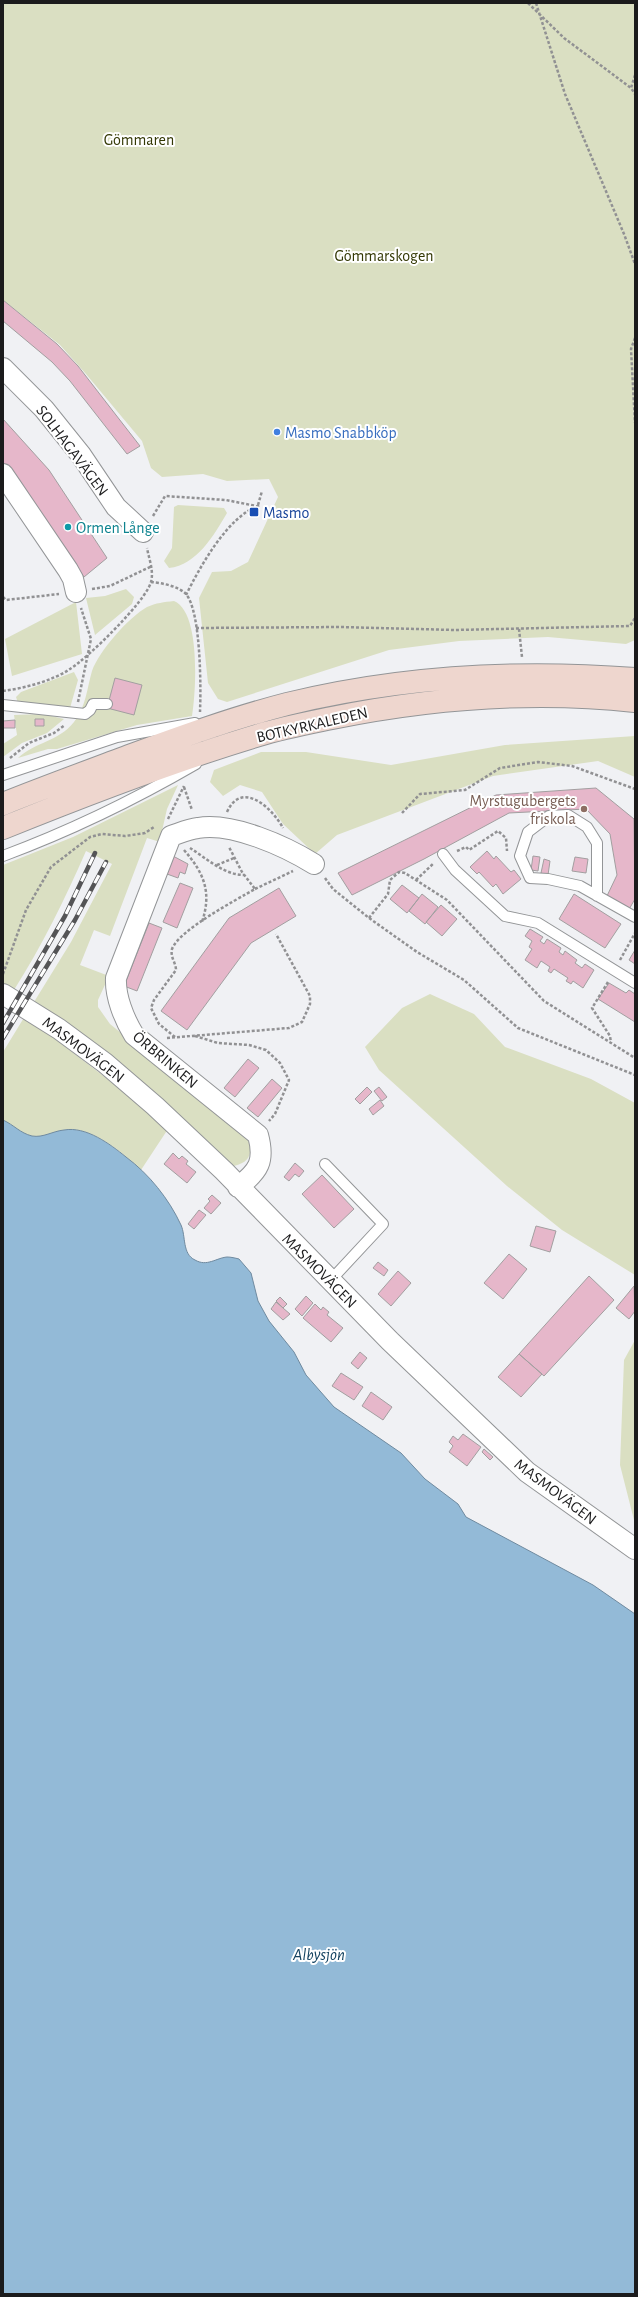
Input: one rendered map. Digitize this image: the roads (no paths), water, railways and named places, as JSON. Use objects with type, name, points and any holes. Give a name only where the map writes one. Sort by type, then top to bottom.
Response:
[{"type":"main road","name":"BOTKYRKALEDEN","points":[[3,804],[180,737],[246,715],[317,698],[390,685],[450,678],[523,674],[635,679]]},
{"type":"main road","name":"BOTKYRKALEDEN","points":[[3,828],[86,795],[237,742],[259,735],[322,720],[432,702],[498,697],[559,696],[635,701]]},
{"type":"street","name":"SOLHAGAVÄGEN","points":[[3,368],[44,409],[81,455],[116,507],[143,532]]},
{"type":"street","points":[[3,474],[68,570],[73,579],[76,592]]},
{"type":"street","name":"ÖRBRINKEN","points":[[238,1187],[251,1176],[260,1163],[262,1148],[258,1135],[134,1034],[129,1026],[116,987],[116,978],[164,827],[223,828],[274,842],[314,864]]},
{"type":"street","name":"MASMOVÄGEN","points":[[3,994],[39,1015],[105,1063],[193,1140],[390,1341],[527,1472],[635,1549]]},
{"type":"lane","points":[[3,705],[74,713],[88,713],[93,704],[107,704]]},
{"type":"lane","points":[[3,775],[118,737],[246,715]]},
{"type":"lane","points":[[3,856],[100,816],[149,791],[237,742]]},
{"type":"lane","points":[[598,896],[596,844],[587,827],[568,815],[549,816],[528,832],[520,856],[530,878],[548,879],[580,886],[635,917]]},
{"type":"lane","points":[[443,854],[456,870],[505,916],[538,923],[635,984]]},
{"type":"lane","points":[[325,1164],[384,1224],[330,1281]]},
{"type":"water","name":"Albysjön","points":[[3,1120],[24,1133],[32,1136],[40,1136],[72,1129],[89,1133],[120,1152],[143,1171],[171,1206],[183,1229],[186,1249],[191,1257],[204,1263],[232,1257],[239,1259],[251,1273],[258,1301],[269,1321],[294,1352],[306,1375],[334,1407],[401,1453],[425,1479],[458,1504],[466,1517],[593,1585],[635,1614],[635,2294],[3,2294]]},
{"type":"railway","points":[[3,1023],[65,916],[95,853]]},
{"type":"railway","points":[[3,1038],[75,920],[106,862]]},
{"type":"place","name":"Masmo Snabbköp","points":[[277,432]]},
{"type":"place","name":"Masmo","points":[[254,512]]},
{"type":"place","name":"Ormen Långe","points":[[68,527]]},
{"type":"place","name":"Myrstugubergets friskola","points":[[584,809]]},
{"type":"park label","name":"Gömmaren","points":[[139,139]]},
{"type":"park label","name":"Gömmarskogen","points":[[384,255]]}]
